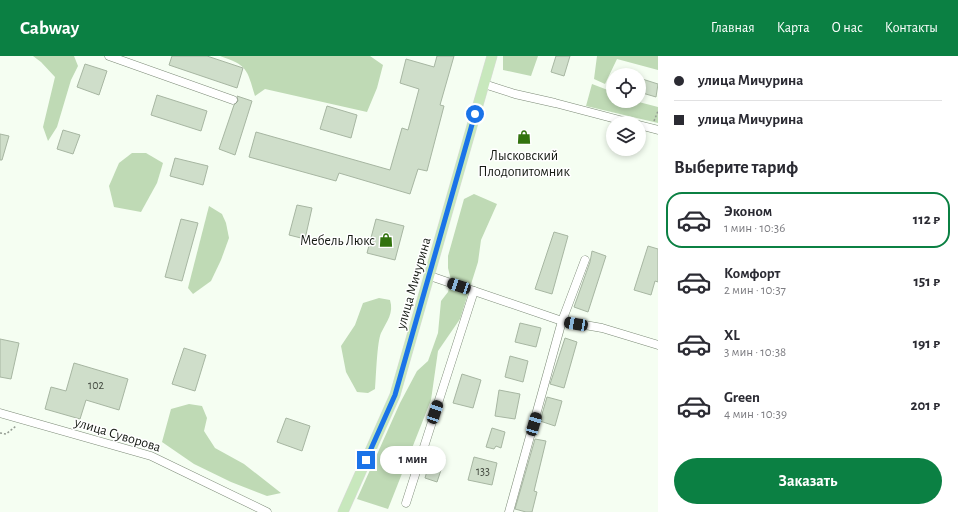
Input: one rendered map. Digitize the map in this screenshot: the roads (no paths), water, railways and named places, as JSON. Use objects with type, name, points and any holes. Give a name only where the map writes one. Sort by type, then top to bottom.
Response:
[{"type":"main road","name":"улица Мичурина","points":[[343,512],[395,395],[492,56]]},
{"type":"street","points":[[109,56],[233,100]]},
{"type":"street","points":[[484,84],[515,94],[606,116]]},
{"type":"street","points":[[509,512],[562,321],[585,260]]},
{"type":"street","points":[[430,276],[562,321],[602,328],[658,345]]},
{"type":"street","points":[[406,503],[474,290]]},
{"type":"street","name":"улица Суворова","points":[[0,413],[151,456],[267,512]]},
{"type":"place","name":"Лысковский Плодопитомник","points":[[524,137]]},
{"type":"place","name":"Мебель Люкс","points":[[386,240]]}]
